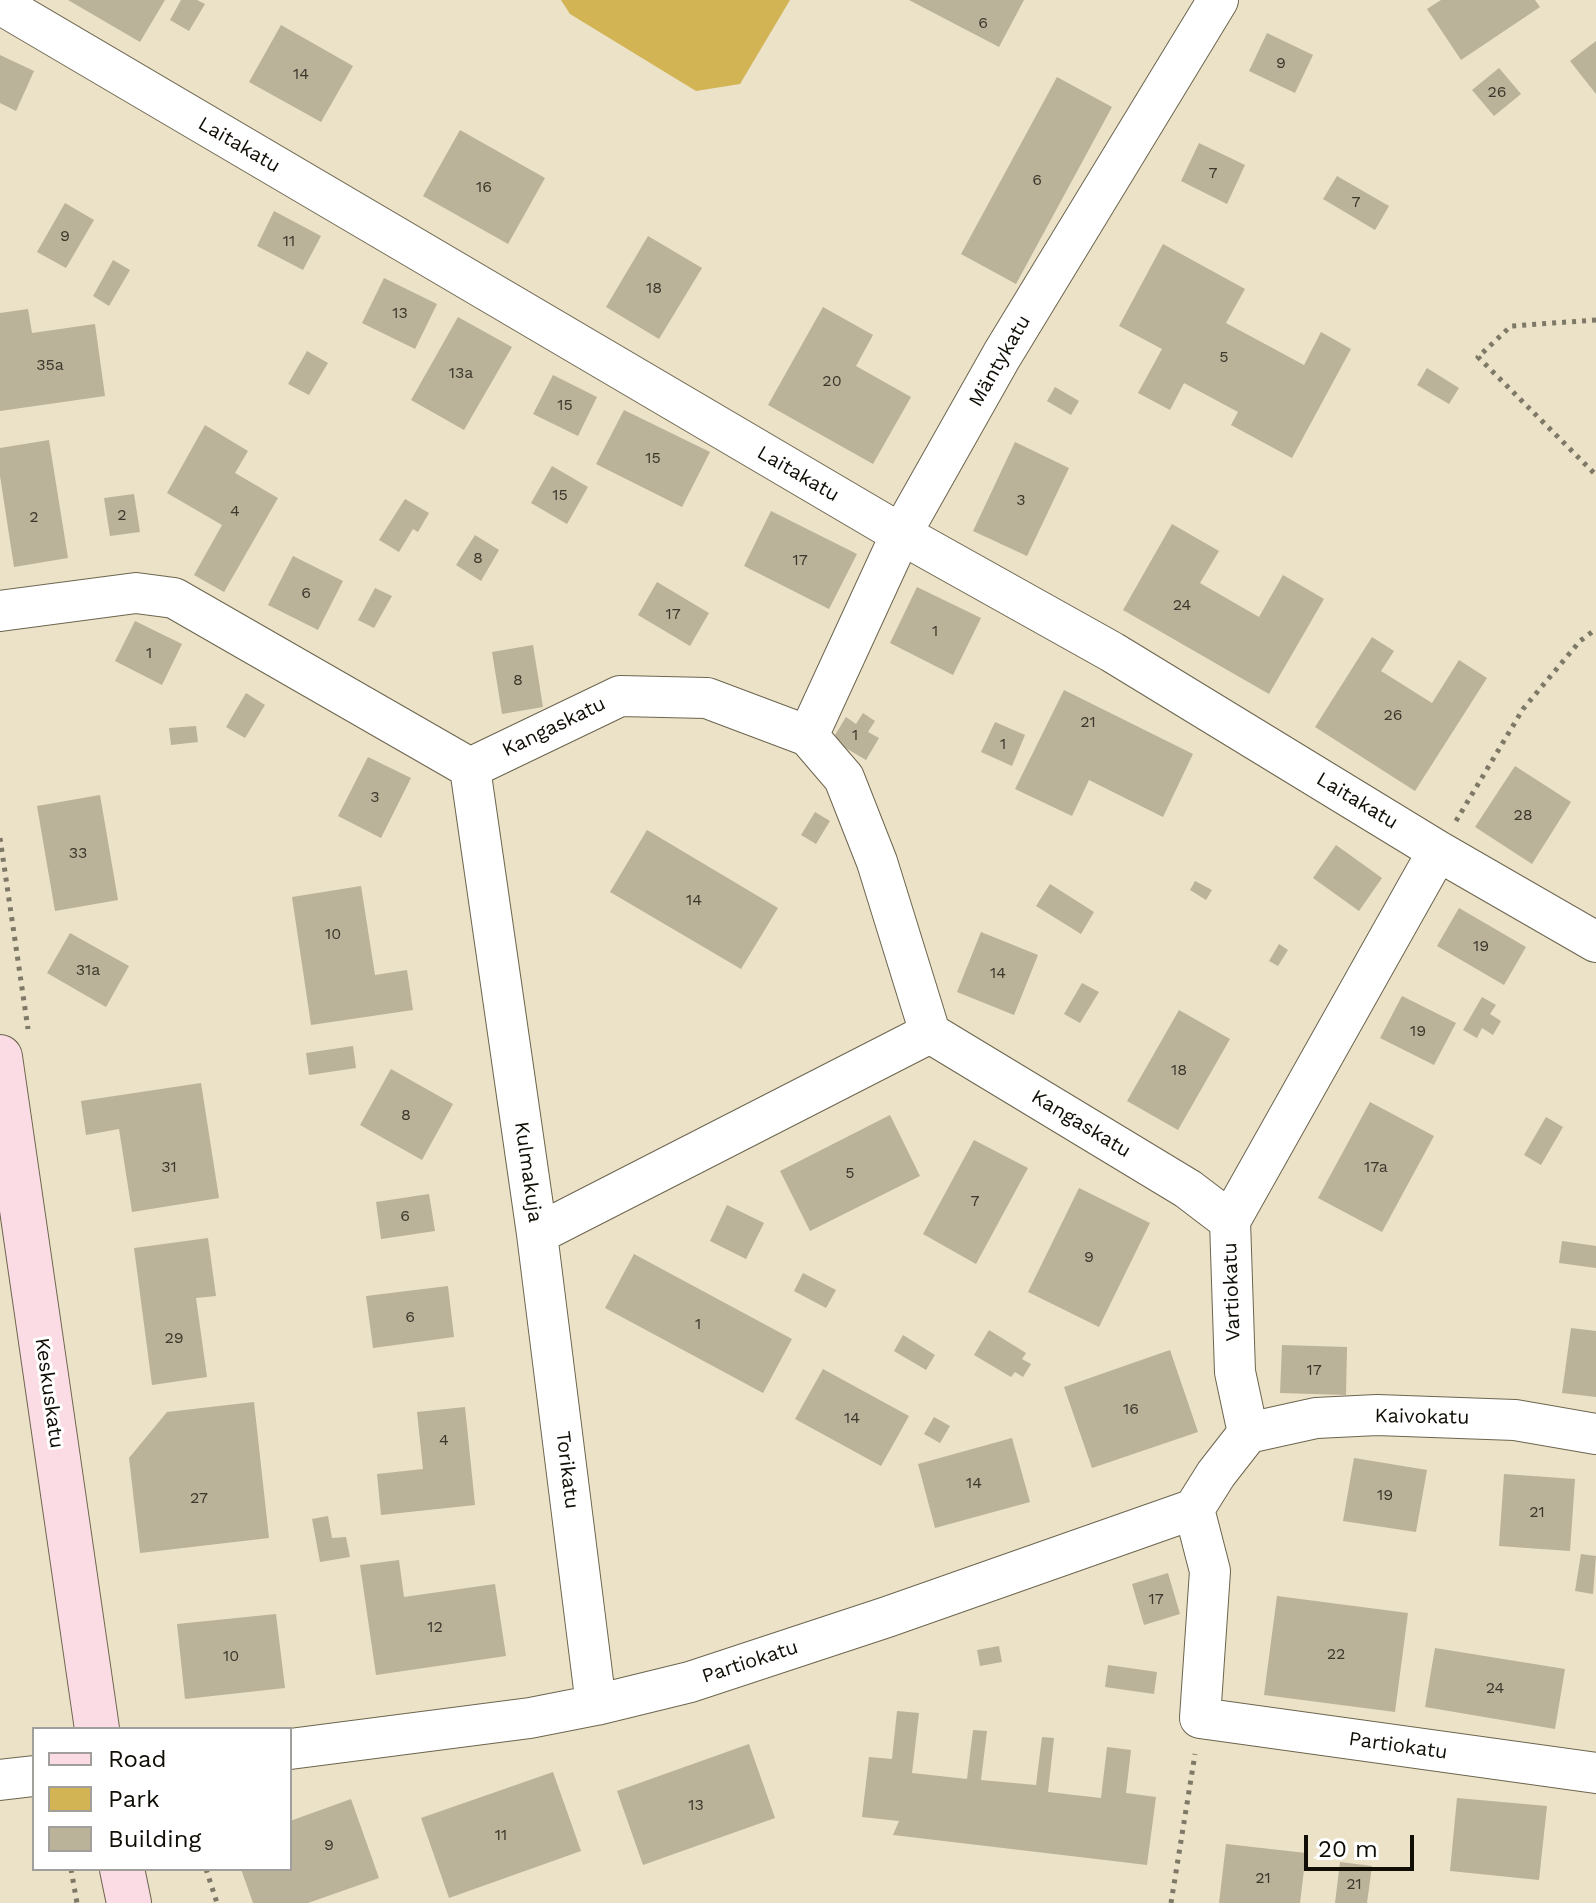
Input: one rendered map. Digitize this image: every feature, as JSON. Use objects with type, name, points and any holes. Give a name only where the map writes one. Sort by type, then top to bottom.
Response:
[{"type":"street","name":"Mäntykatu","points":[[808,736],[901,534],[1002,355],[1218,0]]},
{"type":"street","name":"Laitakatu","points":[[0,4],[901,534],[1112,652],[1438,851],[1596,942]]},
{"type":"street","points":[[0,611],[136,593],[174,598],[470,768]]},
{"type":"street","name":"Kangaskatu","points":[[470,768],[620,696],[707,698],[808,736],[844,778],[877,862],[930,1033],[1188,1189],[1230,1221]]},
{"type":"street","name":"Kulmakuja","points":[[470,768],[537,1234],[930,1033]]},
{"type":"street","name":"Vartiokatu","points":[[1248,1433],[1235,1372],[1230,1221],[1438,851]]},
{"type":"street","name":"Keskuskatu","points":[[0,1057],[97,1727]]},
{"type":"street","name":"Torikatu","points":[[537,1234],[596,1705]]},
{"type":"street","name":"Kaivokatu","points":[[1248,1433],[1316,1418],[1377,1415],[1515,1420],[1596,1434]]},
{"type":"street","points":[[1200,1718],[1210,1571],[1194,1509],[1248,1433]]},
{"type":"street","name":"Partiokatu","points":[[292,1749],[530,1718],[704,1678],[1194,1509]]},
{"type":"street","name":"Partiokatu","points":[[1200,1718],[1596,1773]]},
{"type":"street","points":[[0,1780],[32,1776]]},
{"type":"street","points":[[122,1871],[129,1903]]},
{"type":"path","points":[[1596,320],[1511,326],[1478,357],[1596,475]]},
{"type":"path","points":[[1438,851],[1523,709],[1580,641],[1596,629]]},
{"type":"path","points":[[1171,1903],[1200,1718]]},
{"type":"path","points":[[71,1871],[77,1903]]},
{"type":"path","points":[[207,1871],[217,1903]]},
{"type":"green space","points":[[561,0],[790,0],[740,84],[696,91],[570,14]]},
{"type":"building","points":[[68,0],[165,0],[140,42]]},
{"type":"building","points":[[181,0],[197,0],[205,4],[189,31],[170,20]]},
{"type":"building","points":[[909,0],[1024,0],[999,47]]},
{"type":"building","points":[[1441,0],[1535,0],[1540,7],[1461,60],[1427,9]]},
{"type":"building","points":[[281,25],[353,66],[321,122],[249,82]]},
{"type":"building","points":[[1267,33],[1313,55],[1295,93],[1249,71]]},
{"type":"building","points":[[1596,41],[1596,94],[1570,61]]},
{"type":"building","points":[[0,55],[34,71],[16,111],[0,103]]},
{"type":"building","points":[[1499,68],[1521,94],[1494,116],[1472,90]]},
{"type":"building","points":[[1057,77],[1112,107],[1016,284],[961,254]]},
{"type":"building","points":[[460,130],[545,178],[508,244],[423,196]]},
{"type":"building","points":[[1199,143],[1245,165],[1227,204],[1181,181]]},
{"type":"building","points":[[1337,176],[1389,206],[1375,230],[1323,199]]},
{"type":"building","points":[[65,203],[94,220],[66,268],[37,252]]},
{"type":"building","points":[[274,211],[321,236],[303,270],[257,246]]},
{"type":"building","points":[[648,236],[702,268],[659,339],[606,307]]},
{"type":"building","points":[[1163,244],[1245,289],[1226,323],[1304,365],[1321,332],[1351,349],[1292,458],[1231,425],[1238,412],[1184,383],[1170,410],[1138,393],[1162,349],[1119,326]]},
{"type":"building","points":[[113,260],[130,270],[109,306],[93,296]]},
{"type":"building","points":[[384,278],[437,304],[415,349],[362,323]]},
{"type":"building","points":[[823,307],[873,335],[856,366],[911,397],[873,464],[768,405]]},
{"type":"building","points":[[28,309],[32,333],[95,324],[105,396],[0,411],[0,313]]},
{"type":"building","points":[[458,317],[512,347],[464,430],[411,400]]},
{"type":"building","points":[[307,351],[328,363],[309,395],[288,384]]},
{"type":"building","points":[[1427,368],[1459,388],[1449,404],[1417,385]]},
{"type":"building","points":[[553,375],[597,397],[578,436],[533,414]]},
{"type":"building","points":[[1055,387],[1079,401],[1071,415],[1047,401]]},
{"type":"building","points":[[624,410],[710,452],[682,507],[596,464]]},
{"type":"building","points":[[205,425],[248,451],[235,473],[278,498],[224,592],[194,575],[222,525],[167,493]]},
{"type":"building","points":[[49,440],[68,558],[14,567],[0,476],[0,448]]},
{"type":"building","points":[[1015,442],[1069,468],[1027,556],[973,531]]},
{"type":"building","points":[[552,466],[588,487],[567,524],[531,503]]},
{"type":"building","points":[[134,494],[140,532],[110,536],[104,498]]},
{"type":"building","points":[[405,499],[429,513],[418,532],[413,529],[399,552],[379,540]]},
{"type":"building","points":[[771,511],[857,554],[829,609],[744,566]]},
{"type":"building","points":[[1172,524],[1219,551],[1200,583],[1259,617],[1283,575],[1324,599],[1269,694],[1123,610]]},
{"type":"building","points":[[475,535],[499,550],[481,581],[456,565]]},
{"type":"building","points":[[293,556],[343,581],[318,630],[268,605]]},
{"type":"building","points":[[657,582],[709,613],[690,646],[638,615]]},
{"type":"building","points":[[917,587],[981,618],[953,675],[890,643]]},
{"type":"building","points":[[375,588],[392,596],[374,628],[358,620]]},
{"type":"building","points":[[135,621],[182,644],[162,685],[115,661]]},
{"type":"building","points":[[1372,637],[1394,651],[1381,671],[1432,703],[1459,660],[1487,678],[1415,791],[1315,727]]},
{"type":"building","points":[[533,645],[543,707],[502,714],[492,652]]},
{"type":"building","points":[[1064,690],[1193,754],[1163,817],[1089,780],[1072,816],[1015,789]]},
{"type":"building","points":[[246,693],[265,705],[245,738],[226,727]]},
{"type":"building","points":[[863,713],[875,721],[868,732],[879,738],[866,760],[832,740],[846,717],[856,724]]},
{"type":"building","points":[[995,722],[1025,735],[1012,766],[981,752]]},
{"type":"building","points":[[196,726],[198,742],[171,745],[169,728]]},
{"type":"building","points":[[368,757],[411,778],[381,838],[338,816]]},
{"type":"building","points":[[1515,766],[1571,802],[1532,864],[1475,827]]},
{"type":"building","points":[[100,795],[118,900],[55,911],[37,806]]},
{"type":"building","points":[[815,812],[830,821],[816,844],[801,835]]},
{"type":"building","points":[[647,830],[778,908],[741,969],[610,892]]},
{"type":"building","points":[[1336,845],[1382,878],[1359,911],[1313,878]]},
{"type":"building","points":[[1195,881],[1212,890],[1206,900],[1190,890]]},
{"type":"building","points":[[1050,884],[1094,912],[1081,934],[1036,906]]},
{"type":"building","points":[[361,886],[375,975],[407,970],[413,1010],[311,1025],[292,897]]},
{"type":"building","points":[[1459,908],[1526,947],[1504,985],[1437,946]]},
{"type":"building","points":[[981,932],[1038,955],[1014,1015],[957,992]]},
{"type":"building","points":[[70,933],[129,966],[106,1007],[47,973]]},
{"type":"building","points":[[1279,944],[1288,950],[1278,966],[1269,961]]},
{"type":"building","points":[[1082,983],[1099,992],[1080,1023],[1064,1014]]},
{"type":"building","points":[[1402,996],[1456,1023],[1434,1065],[1380,1038]]},
{"type":"building","points":[[1482,997],[1496,1005],[1490,1014],[1501,1021],[1493,1035],[1482,1028],[1477,1038],[1463,1030]]},
{"type":"building","points":[[1179,1010],[1230,1039],[1178,1130],[1127,1101]]},
{"type":"building","points":[[353,1046],[356,1068],[309,1075],[306,1053]]},
{"type":"building","points":[[391,1069],[453,1104],[422,1160],[360,1125]]},
{"type":"building","points":[[201,1083],[219,1198],[132,1212],[119,1129],[86,1135],[81,1101]]},
{"type":"building","points":[[1370,1102],[1434,1136],[1382,1232],[1318,1198]]},
{"type":"building","points":[[890,1115],[920,1176],[810,1231],[780,1171]]},
{"type":"building","points":[[1546,1117],[1563,1127],[1541,1165],[1524,1155]]},
{"type":"building","points":[[974,1140],[1028,1168],[976,1264],[923,1234]]},
{"type":"building","points":[[1079,1188],[1150,1223],[1099,1327],[1028,1292]]},
{"type":"building","points":[[429,1194],[435,1231],[381,1239],[376,1202]]},
{"type":"building","points":[[727,1205],[764,1223],[746,1259],[710,1241]]},
{"type":"building","points":[[208,1238],[216,1296],[196,1298],[207,1377],[152,1385],[134,1248]]},
{"type":"building","points":[[1562,1241],[1596,1246],[1596,1268],[1559,1263]]},
{"type":"building","points":[[634,1254],[792,1339],[763,1393],[605,1308]]},
{"type":"building","points":[[803,1273],[836,1290],[826,1308],[794,1291]]},
{"type":"building","points":[[448,1286],[454,1337],[373,1348],[366,1296]]},
{"type":"building","points":[[1571,1328],[1596,1331],[1596,1397],[1562,1393]]},
{"type":"building","points":[[989,1330],[1026,1353],[1022,1359],[1031,1364],[1023,1377],[1015,1372],[1011,1377],[974,1355]]},
{"type":"building","points":[[903,1335],[935,1355],[926,1370],[894,1351]]},
{"type":"building","points":[[1282,1345],[1347,1347],[1346,1395],[1280,1393]]},
{"type":"building","points":[[1170,1350],[1198,1432],[1092,1468],[1064,1387]]},
{"type":"building","points":[[823,1369],[909,1416],[881,1466],[795,1419]]},
{"type":"building","points":[[254,1402],[269,1538],[140,1553],[129,1458],[167,1412]]},
{"type":"building","points":[[465,1407],[475,1505],[381,1515],[377,1474],[423,1469],[417,1412]]},
{"type":"building","points":[[934,1417],[950,1426],[940,1443],[924,1434]]},
{"type":"building","points":[[1012,1438],[1030,1502],[935,1528],[918,1464]]},
{"type":"building","points":[[1354,1458],[1427,1470],[1416,1532],[1343,1521]]},
{"type":"building","points":[[1504,1474],[1575,1479],[1570,1551],[1499,1546]]},
{"type":"building","points":[[328,1516],[332,1538],[346,1537],[350,1557],[320,1562],[312,1519]]},
{"type":"building","points":[[1581,1554],[1596,1556],[1593,1594],[1575,1591]]},
{"type":"building","points":[[399,1560],[404,1597],[495,1584],[506,1656],[376,1675],[360,1565]]},
{"type":"building","points":[[1168,1573],[1180,1614],[1144,1625],[1132,1584]]},
{"type":"building","points":[[1277,1596],[1408,1613],[1395,1712],[1264,1695]]},
{"type":"building","points":[[276,1614],[285,1688],[185,1699],[177,1624]]},
{"type":"building","points":[[999,1646],[1002,1662],[980,1666],[977,1650]]},
{"type":"building","points":[[1435,1648],[1565,1669],[1555,1729],[1425,1707]]},
{"type":"building","points":[[1108,1665],[1157,1672],[1154,1694],[1105,1687]]},
{"type":"building","points":[[897,1711],[919,1713],[912,1773],[967,1779],[973,1730],[987,1731],[981,1780],[1036,1785],[1042,1737],[1054,1738],[1048,1792],[1101,1798],[1107,1747],[1131,1750],[1126,1793],[1156,1797],[1147,1865],[893,1835],[899,1821],[862,1817],[869,1757],[892,1759]]},
{"type":"building","points":[[749,1744],[775,1818],[643,1865],[617,1791]]},
{"type":"building","points":[[553,1772],[581,1851],[449,1898],[421,1818]]},
{"type":"building","points":[[1457,1798],[1547,1806],[1539,1880],[1450,1871]]},
{"type":"building","points":[[351,1799],[379,1878],[308,1903],[253,1903],[242,1871],[292,1871],[292,1820]]},
{"type":"building","points":[[1226,1844],[1306,1853],[1300,1903],[1219,1903]]},
{"type":"building","points":[[1340,1862],[1372,1866],[1367,1903],[1335,1903]]}]
